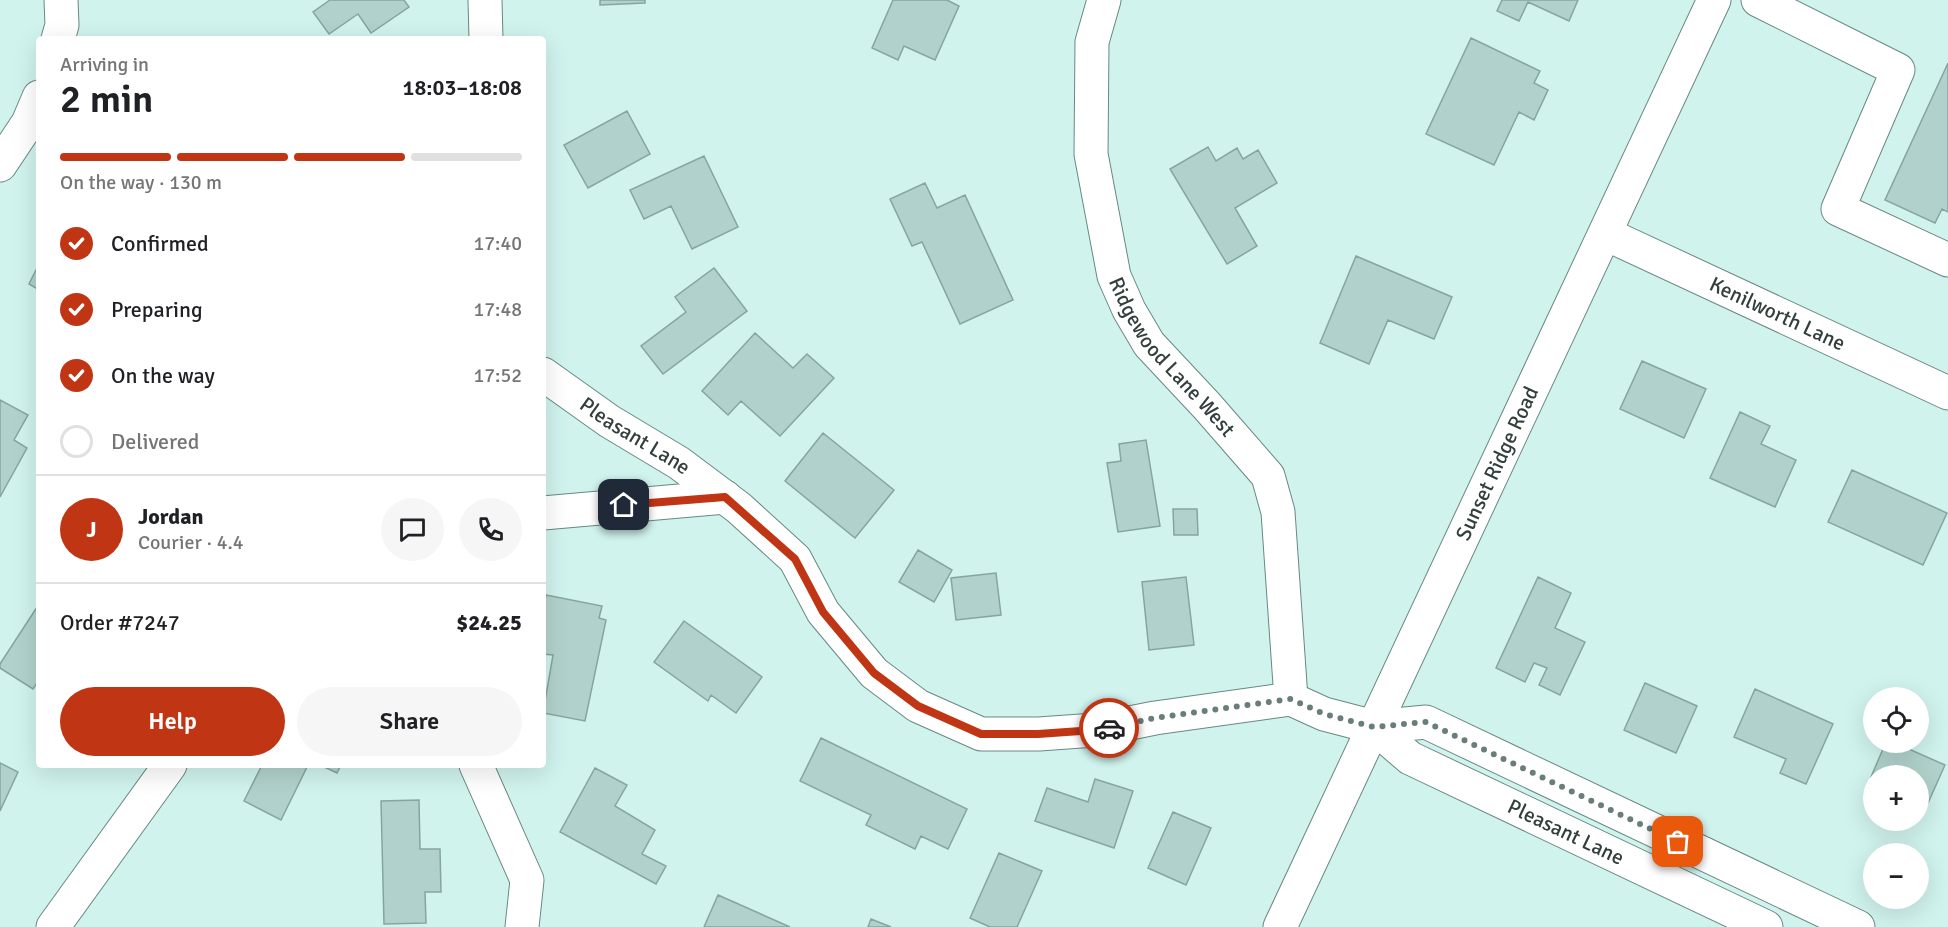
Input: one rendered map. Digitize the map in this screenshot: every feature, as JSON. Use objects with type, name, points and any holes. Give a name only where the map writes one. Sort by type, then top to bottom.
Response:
[{"type":"street","points":[[59,36],[62,25],[61,0]]},
{"type":"street","points":[[485,0],[486,36]]},
{"type":"street","name":"Ridgewood Lane West","points":[[1104,0],[1092,42],[1091,154],[1114,276],[1129,310],[1149,344],[1268,476],[1278,512],[1291,699]]},
{"type":"street","name":"Sunset Ridge Road","points":[[1280,927],[1606,234],[1713,0]]},
{"type":"street","points":[[1758,0],[1898,69],[1838,209],[1948,260]]},
{"type":"street","points":[[0,165],[28,123],[36,103]]},
{"type":"street","name":"Kenilworth Lane","points":[[1606,234],[1948,393]]},
{"type":"street","name":"Pleasant Lane","points":[[546,376],[609,421],[679,463],[725,497],[795,559],[823,612],[874,673],[918,706],[981,734],[1038,734],[1095,730],[1155,718],[1291,699],[1324,714],[1374,727],[1426,722],[1858,927]]},
{"type":"street","points":[[546,513],[725,497]]},
{"type":"street","name":"Pleasant Lane","points":[[1374,727],[1410,758],[1766,927]]},
{"type":"street","points":[[53,927],[168,768]]},
{"type":"street","points":[[477,768],[527,880],[522,927]]},
{"type":"street","points":[[1514,808],[1531,772]]},
{"type":"street","points":[[1618,857],[1635,821]]},
{"type":"building","points":[[330,0],[404,0],[409,7],[371,33],[358,14],[329,34],[313,12]]},
{"type":"building","points":[[600,0],[645,0],[645,3],[600,5]]},
{"type":"building","points":[[893,0],[947,0],[959,6],[935,60],[904,46],[898,60],[872,48]]},
{"type":"building","points":[[1502,0],[1578,0],[1569,21],[1528,2],[1519,21],[1497,11]]},
{"type":"building","points":[[1471,38],[1540,71],[1534,83],[1548,90],[1534,120],[1519,112],[1494,165],[1426,134]]},
{"type":"building","points":[[1948,63],[1948,212],[1942,209],[1935,223],[1885,200]]},
{"type":"building","points":[[627,111],[650,154],[588,188],[564,145]]},
{"type":"building","points":[[1208,147],[1216,161],[1237,148],[1243,159],[1258,150],[1277,183],[1235,208],[1257,246],[1227,264],[1170,169]]},
{"type":"building","points":[[704,156],[738,227],[692,249],[671,206],[644,219],[630,190]]},
{"type":"building","points":[[925,183],[937,208],[965,195],[1013,300],[960,324],[922,242],[912,246],[890,199]]},
{"type":"building","points":[[1356,256],[1452,297],[1434,339],[1388,320],[1369,364],[1320,343]]},
{"type":"building","points":[[714,268],[747,311],[663,374],[641,346],[686,312],[675,297]]},
{"type":"building","points":[[36,270],[36,288],[29,284]]},
{"type":"building","points":[[755,333],[793,368],[807,354],[834,378],[780,436],[741,401],[728,415],[702,391]]},
{"type":"building","points":[[1642,361],[1706,389],[1684,438],[1620,409]]},
{"type":"building","points":[[0,400],[28,415],[14,440],[27,448],[0,497]]},
{"type":"building","points":[[1740,412],[1770,426],[1761,444],[1796,460],[1775,507],[1710,478]]},
{"type":"building","points":[[823,433],[894,490],[855,538],[785,481]]},
{"type":"building","points":[[1146,440],[1160,526],[1118,532],[1107,463],[1121,461],[1119,444]]},
{"type":"building","points":[[1852,470],[1947,513],[1923,565],[1828,522]]},
{"type":"building","points":[[1173,509],[1197,509],[1198,535],[1174,535]]},
{"type":"building","points":[[918,550],[952,570],[934,602],[899,582]]},
{"type":"building","points":[[996,573],[1001,615],[956,620],[951,578]]},
{"type":"building","points":[[1186,577],[1194,645],[1149,650],[1142,582]]},
{"type":"building","points":[[1538,577],[1571,593],[1555,628],[1585,642],[1560,695],[1539,685],[1547,668],[1534,663],[1525,682],[1496,668]]},
{"type":"building","points":[[546,595],[602,606],[599,618],[606,620],[585,721],[546,714],[546,696],[553,655],[546,654]]},
{"type":"building","points":[[36,609],[36,684],[33,689],[0,668],[0,664]]},
{"type":"building","points":[[684,621],[762,677],[736,713],[711,695],[708,701],[654,662]]},
{"type":"building","points":[[1645,683],[1697,706],[1676,753],[1624,730]]},
{"type":"building","points":[[1755,689],[1833,724],[1806,784],[1780,773],[1786,759],[1734,737]]},
{"type":"building","points":[[821,738],[967,809],[948,849],[921,836],[915,849],[866,825],[871,815],[800,781]]},
{"type":"building","points":[[1881,753],[1918,753],[1945,765],[1929,801],[1929,765],[1876,765]]},
{"type":"building","points":[[0,763],[18,772],[0,811]]},
{"type":"building","points":[[260,768],[307,768],[281,820],[244,801]]},
{"type":"building","points":[[326,768],[340,768],[337,773]]},
{"type":"building","points":[[595,768],[627,785],[615,806],[655,830],[642,854],[666,866],[656,884],[560,832]]},
{"type":"building","points":[[1095,779],[1133,791],[1114,848],[1035,821],[1047,788],[1088,802]]},
{"type":"building","points":[[419,800],[420,849],[440,849],[441,892],[425,892],[426,923],[384,924],[381,801]]},
{"type":"building","points":[[1173,812],[1211,828],[1186,885],[1148,868]]},
{"type":"building","points":[[999,853],[1042,871],[1017,927],[990,927],[970,918]]},
{"type":"building","points":[[718,895],[790,927],[704,927]]},
{"type":"building","points":[[871,919],[891,927],[868,927]]},
{"type":"way so far","points":[[1109,728],[1155,718],[1291,699],[1324,714],[1374,727],[1426,722],[1678,842]]},
{"type":"route","points":[[624,505],[725,497],[795,559],[823,612],[874,673],[918,706],[981,734],[1038,734],[1109,728]]}]
